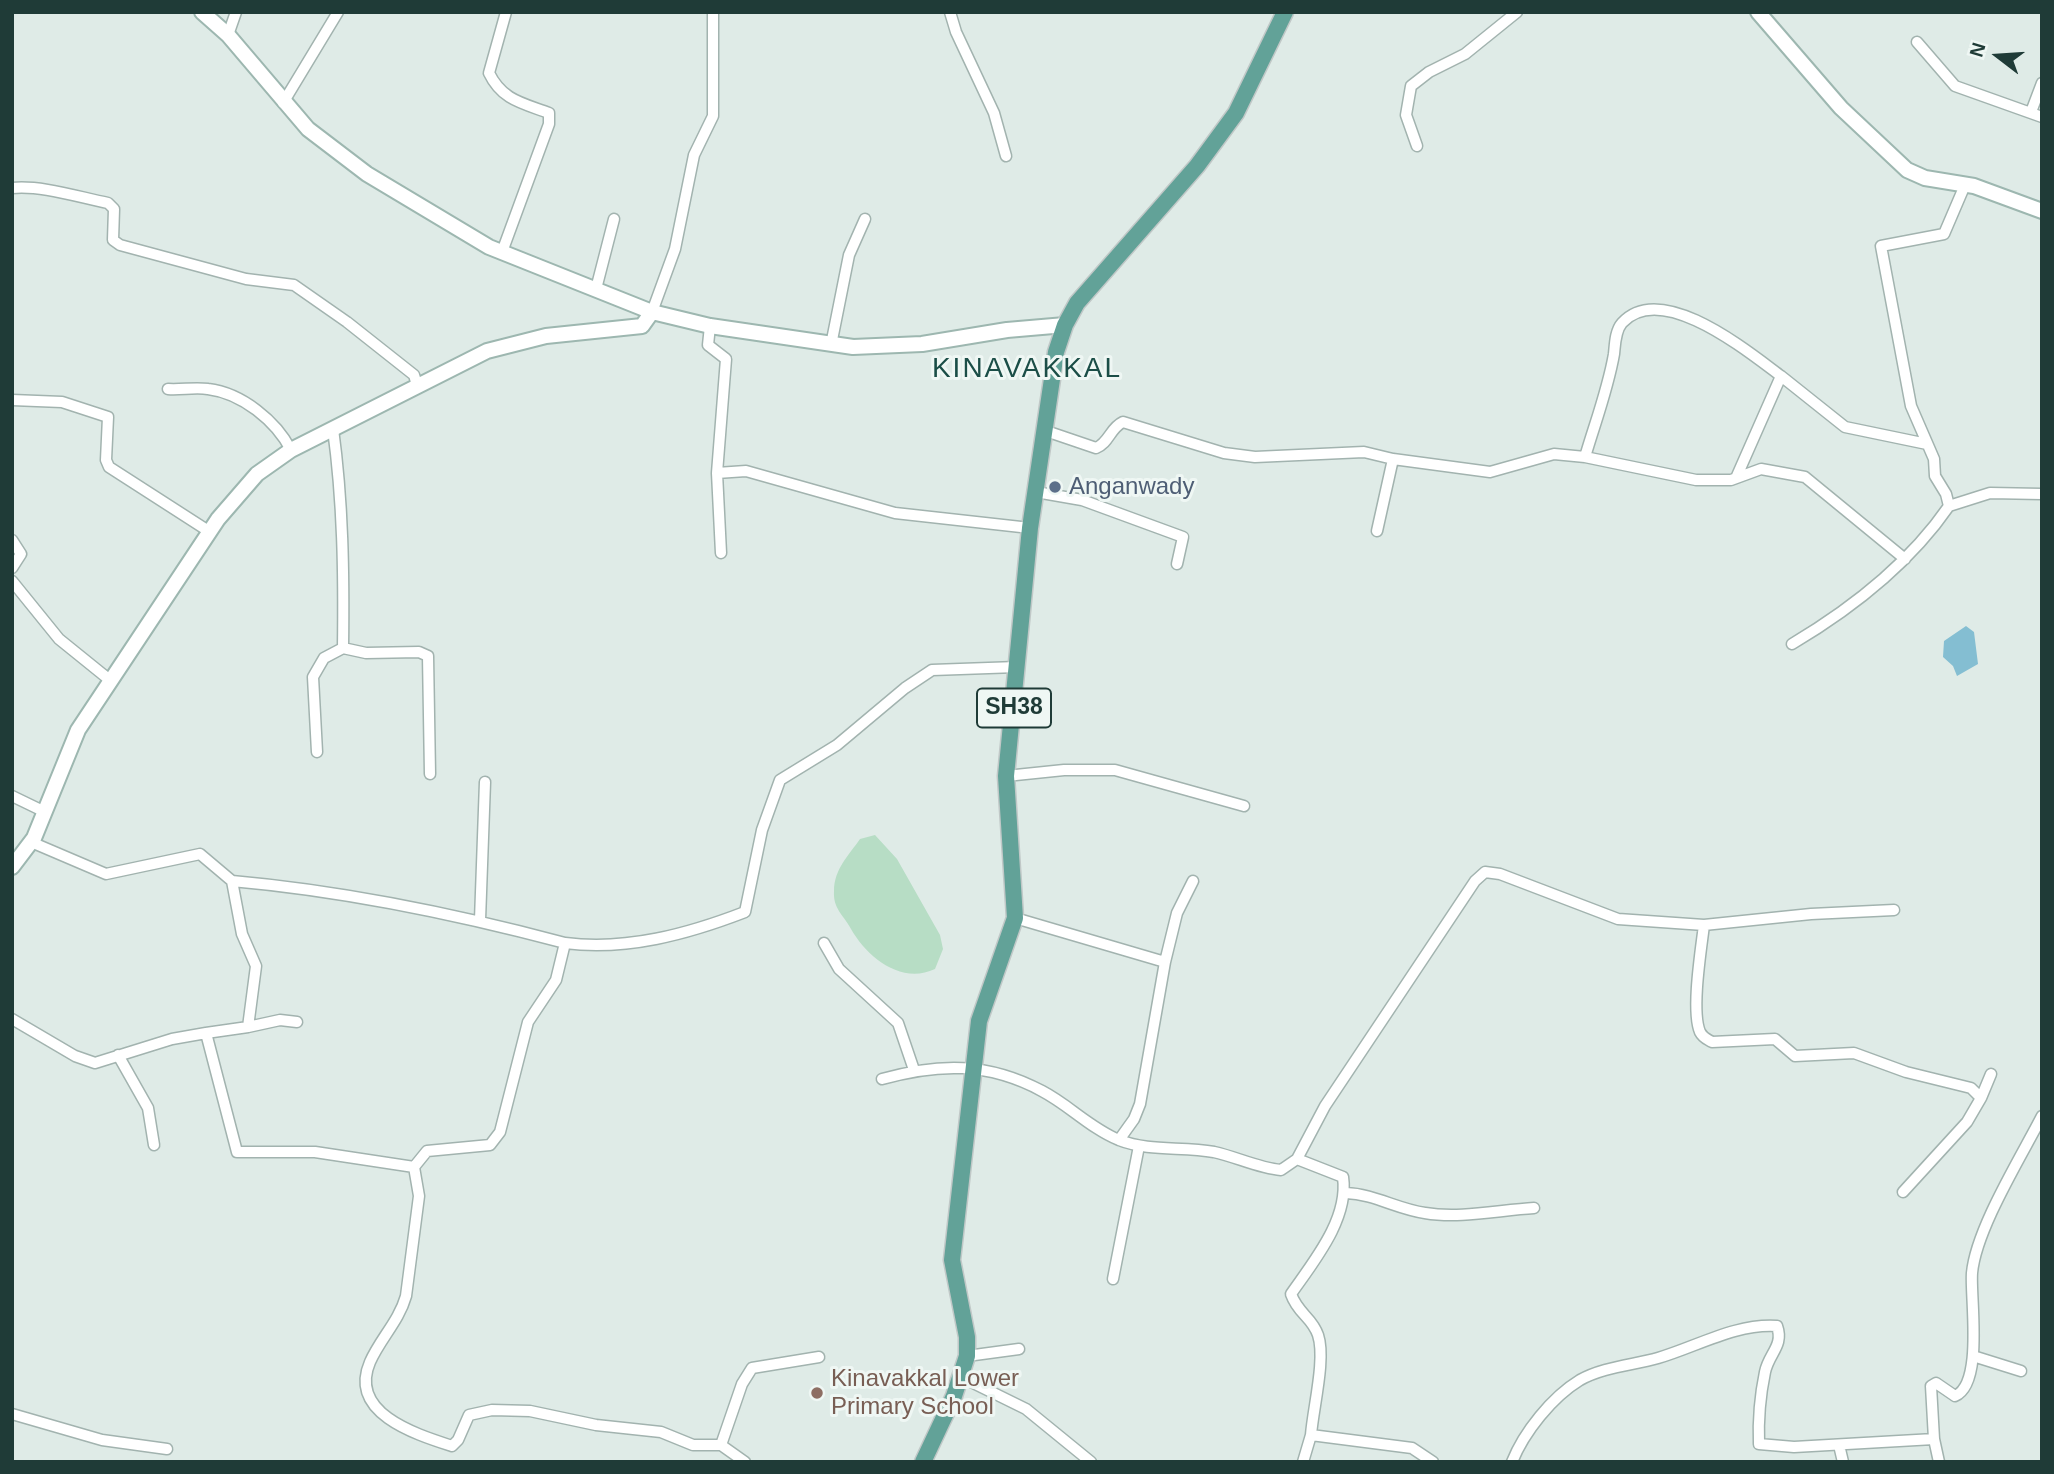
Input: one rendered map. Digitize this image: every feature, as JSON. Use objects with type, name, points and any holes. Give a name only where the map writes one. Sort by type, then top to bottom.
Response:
[{"type":"main road","points":[[202,12],[228,34],[282,103],[308,129],[367,174],[502,252],[652,313],[710,326],[831,345],[922,344],[1007,330],[1065,325]]},
{"type":"main road","name":"SH38","points":[[923,1462],[961,1377],[967,1356],[967,1337],[952,1260],[979,1021],[1015,918],[1006,776],[1030,528],[1056,352],[1065,325],[1077,303],[1197,166],[1236,113],[1285,12]]},
{"type":"main road","points":[[1758,12],[1841,108],[1907,170],[1925,178],[1965,185],[2042,211]]},
{"type":"main road","points":[[12,867],[31,842],[78,730],[210,532],[237,494],[257,474],[291,450],[487,351],[546,336],[642,326],[652,313]]},
{"type":"street","points":[[228,34],[236,12]]},
{"type":"street","points":[[282,103],[338,12]]},
{"type":"street","points":[[502,252],[549,124],[549,113],[512,99],[497,89],[489,73],[506,12]]},
{"type":"street","points":[[652,313],[675,249],[694,155],[713,117],[713,12]]},
{"type":"street","points":[[950,12],[956,32],[994,113],[1006,156]]},
{"type":"street","points":[[1418,146],[1406,114],[1410,86],[1429,72],[1465,54],[1517,12]]},
{"type":"street","points":[[1917,42],[1955,86],[2042,117]]},
{"type":"street","points":[[2031,112],[2042,83]]},
{"type":"street","points":[[12,188],[34,185],[52,193],[108,203],[114,209],[113,240],[120,246],[238,276],[294,285],[347,322],[414,375],[417,385]]},
{"type":"street","points":[[1949,506],[1946,494],[1935,476],[1934,459],[1911,406],[1881,246],[1944,233],[1965,185]]},
{"type":"street","points":[[596,289],[614,219]]},
{"type":"street","points":[[831,345],[849,255],[865,219]]},
{"type":"street","points":[[1586,457],[1611,369],[1617,333],[1622,323],[1648,309],[1658,307],[1733,340],[1845,427],[1927,444]]},
{"type":"street","points":[[710,326],[708,345],[726,353],[717,473],[721,553]]},
{"type":"street","points":[[1736,478],[1780,376]]},
{"type":"street","points":[[168,389],[208,389],[257,410],[282,432],[291,450]]},
{"type":"street","points":[[12,400],[62,402],[108,418],[106,460],[109,467],[210,532]]},
{"type":"street","points":[[1046,431],[1096,448],[1102,446],[1113,427],[1123,422],[1224,453],[1255,457],[1364,452],[1393,459],[1490,472],[1554,454],[1586,457],[1696,480],[1736,478],[1761,469],[1805,477],[1905,559]]},
{"type":"street","points":[[333,429],[339,473],[344,648]]},
{"type":"street","points":[[1377,531],[1393,459]]},
{"type":"street","points":[[717,473],[746,471],[895,513],[1030,528]]},
{"type":"street","points":[[1036,492],[1082,500],[1183,537],[1177,564]]},
{"type":"street","points":[[1792,644],[1851,606],[1905,559],[1949,506],[1990,493],[2042,494]]},
{"type":"street","points":[[12,540],[21,554],[12,568]]},
{"type":"street","points":[[12,581],[59,639],[111,681]]},
{"type":"street","points":[[317,752],[313,677],[324,658],[344,648],[366,653],[419,652],[429,656],[430,774]]},
{"type":"street","points":[[31,842],[106,874],[200,854],[232,881],[318,889],[480,920],[565,943],[597,947],[618,946],[708,926],[745,912],[762,830],[780,780],[837,745],[905,688],[932,670],[1017,667]]},
{"type":"street","points":[[1006,776],[1064,770],[1115,769],[1244,806]]},
{"type":"street","points":[[480,920],[485,782]]},
{"type":"street","points":[[12,796],[43,811]]},
{"type":"street","points":[[882,1079],[914,1070],[973,1066],[1042,1091],[1092,1126],[1119,1140],[1139,1146],[1214,1152],[1264,1168],[1281,1170],[1297,1159],[1325,1106],[1475,881],[1485,872],[1500,874],[1619,919],[1704,925],[1811,914],[1895,910]]},
{"type":"street","points":[[232,881],[242,934],[256,966],[247,1027]]},
{"type":"street","points":[[1119,1140],[1135,1118],[1140,1104],[1165,962],[1177,914],[1193,881]]},
{"type":"street","points":[[1015,918],[1165,962]]},
{"type":"street","points":[[1704,925],[1698,1014],[1699,1030],[1703,1037],[1712,1042],[1775,1039],[1794,1056],[1854,1053],[1906,1072],[1971,1088],[1981,1098]]},
{"type":"street","points":[[565,943],[556,980],[528,1022],[500,1132],[490,1145],[427,1151],[414,1167],[419,1196],[406,1296],[402,1311],[370,1362],[364,1382],[365,1392],[379,1409],[410,1432],[452,1446],[458,1440],[469,1415],[492,1410],[530,1411],[596,1425],[661,1432],[694,1445],[721,1445],[745,1462]]},
{"type":"street","points":[[824,943],[839,969],[898,1023],[914,1070]]},
{"type":"street","points":[[12,1019],[75,1056],[95,1063],[172,1039],[280,1020],[297,1021]]},
{"type":"street","points":[[206,1033],[237,1152],[315,1152],[414,1167]]},
{"type":"street","points":[[118,1055],[148,1108],[154,1145]]},
{"type":"street","points":[[1903,1192],[1966,1122],[1981,1098],[1991,1074]]},
{"type":"street","points":[[1939,1462],[1934,1439],[1931,1386],[1936,1383],[1955,1396],[1959,1394],[1973,1356],[1976,1332],[1975,1311],[1971,1301],[1972,1270],[1988,1224],[2042,1116]]},
{"type":"street","points":[[1113,1279],[1139,1146]]},
{"type":"street","points":[[1297,1159],[1343,1177],[1346,1193],[1339,1216],[1291,1294],[1297,1309],[1313,1323],[1319,1338],[1311,1435],[1303,1462]]},
{"type":"street","points":[[1346,1193],[1366,1194],[1424,1213],[1457,1215],[1534,1209]]},
{"type":"street","points":[[1512,1462],[1522,1438],[1537,1419],[1578,1382],[1594,1374],[1659,1357],[1757,1325],[1777,1326],[1780,1334],[1779,1347],[1766,1367],[1758,1416],[1759,1444],[1794,1447],[1934,1439]]},
{"type":"street","points":[[967,1356],[1019,1349]]},
{"type":"street","points":[[1973,1356],[2021,1371]]},
{"type":"street","points":[[721,1445],[742,1384],[751,1368],[819,1357]]},
{"type":"street","points":[[961,1377],[1026,1409],[1091,1462]]},
{"type":"street","points":[[12,1414],[102,1440],[167,1449]]},
{"type":"street","points":[[1311,1435],[1412,1448],[1433,1462]]},
{"type":"street","points":[[1839,1445],[1843,1462]]},
{"type":"green space","points":[[875,835],[897,859],[940,935],[943,949],[935,969],[910,973],[886,966],[866,949],[837,907],[834,891],[839,869],[860,839]]},
{"type":"water","points":[[1966,626],[1974,632],[1978,664],[1957,676],[1953,666],[1943,657],[1944,641]]},
{"type":"place","name":"Anganwady","points":[[1055,487]]},
{"type":"place","name":"Kinavakkal Lower Primary School","points":[[817,1393]]},
{"type":"district","name":"KINAVAKKAL","points":[[1027,369]]}]
